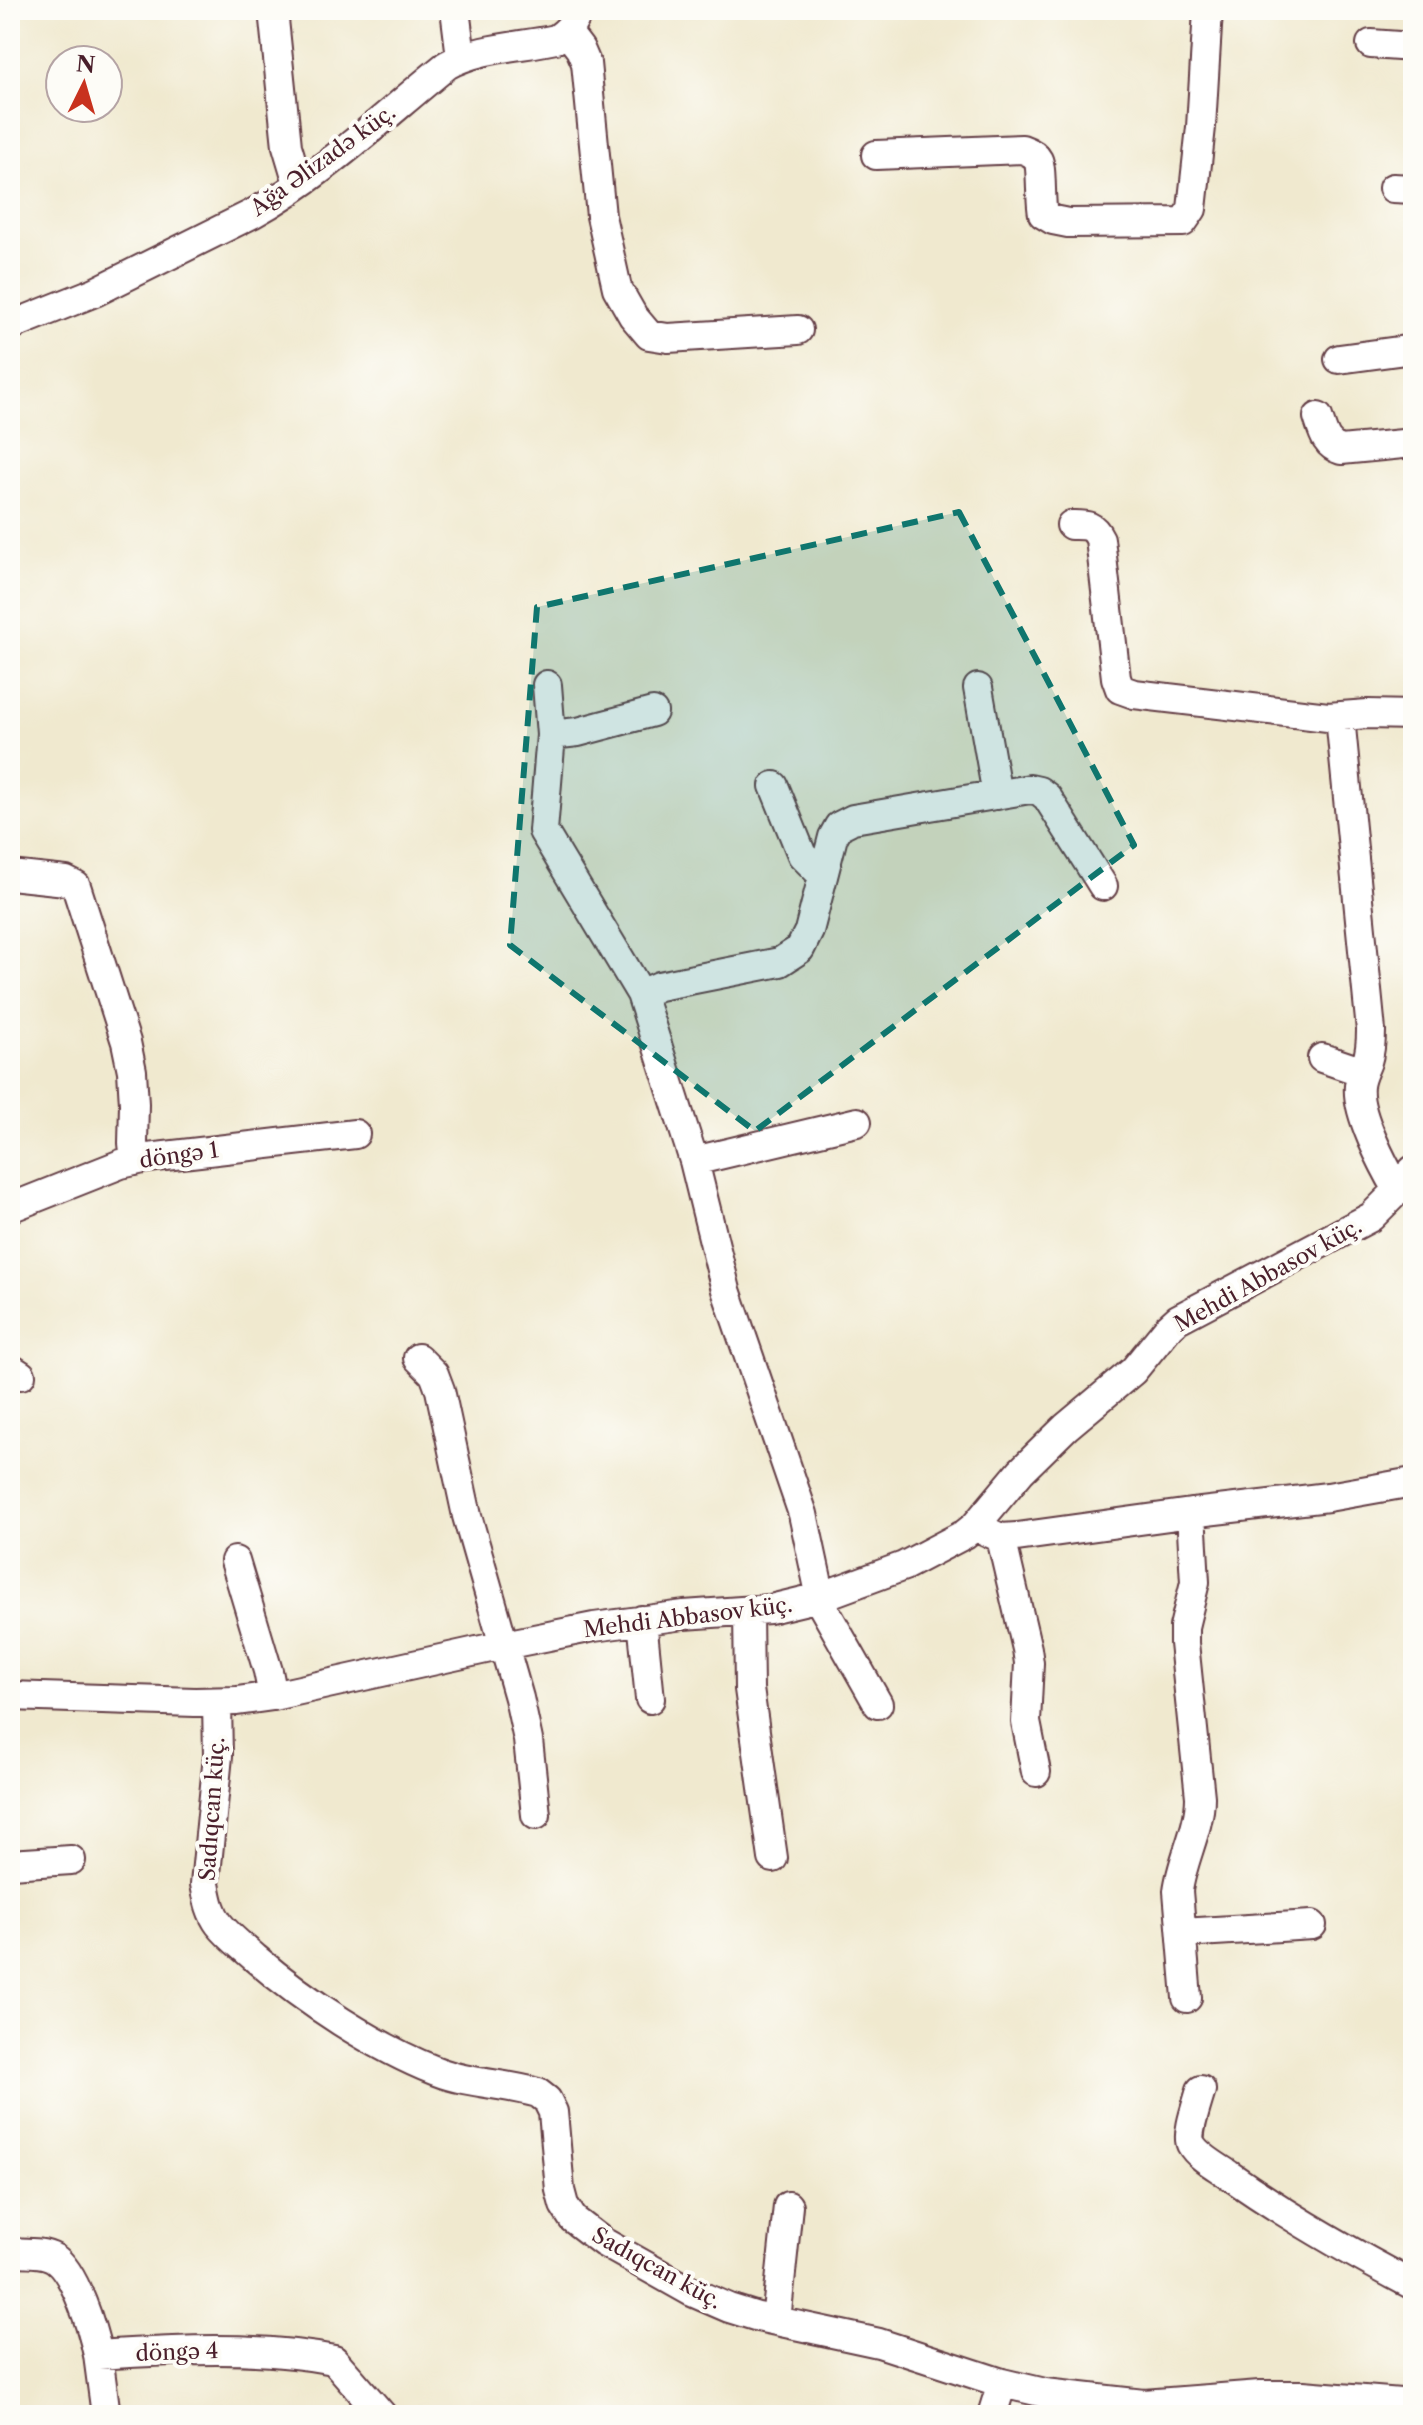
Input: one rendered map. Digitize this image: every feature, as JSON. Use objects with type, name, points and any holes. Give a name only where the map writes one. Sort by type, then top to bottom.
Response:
[{"type":"street","points":[[273,10],[287,146],[298,183]]},
{"type":"street","points":[[876,155],[1022,149],[1032,153],[1039,161],[1039,200],[1043,214],[1053,220],[1068,223],[1183,222],[1192,209],[1208,10]]},
{"type":"street","points":[[456,17],[461,57]]},
{"type":"street","points":[[573,21],[586,63],[601,216],[617,288],[633,316],[649,335],[668,338],[798,330]]},
{"type":"street","name":"Ağa Əlizadə küç.","points":[[10,326],[109,285],[252,214],[338,155],[447,65],[461,57],[556,39],[573,21]]},
{"type":"street","points":[[1371,44],[1413,47]]},
{"type":"street","points":[[1339,359],[1413,349]]},
{"type":"street","points":[[1318,417],[1325,439],[1331,447],[1341,450],[1413,443]]},
{"type":"street","points":[[1071,525],[1090,525],[1100,539],[1116,678],[1120,689],[1134,694],[1340,717],[1413,715]]},
{"type":"street","points":[[547,685],[551,735],[543,831],[641,994],[694,1161],[726,1290],[803,1514],[820,1597],[829,1621],[878,1704]]},
{"type":"street","points":[[978,688],[997,795]]},
{"type":"street","points":[[551,735],[578,732],[653,712]]},
{"type":"street","points":[[1340,717],[1371,1031],[1370,1049],[1359,1081],[1359,1095],[1385,1167],[1405,1180]]},
{"type":"street","points":[[774,786],[802,855],[822,875]]},
{"type":"street","points":[[641,994],[659,986],[780,962],[800,949],[809,931],[833,837],[839,826],[853,819],[1030,789],[1039,791],[1047,797],[1103,886]]},
{"type":"street","points":[[10,875],[66,881],[76,886],[126,1042],[132,1071],[135,1161]]},
{"type":"street","points":[[1322,1058],[1363,1072]]},
{"type":"street","points":[[694,1161],[857,1122]]},
{"type":"street","name":"döngə 1","points":[[10,1208],[121,1164],[355,1134]]},
{"type":"street","name":"Mehdi Abbasov küç.","points":[[10,1696],[217,1702],[273,1696],[504,1645],[642,1620],[748,1612],[798,1604],[904,1566],[947,1545],[975,1526],[1021,1471],[1066,1427],[1133,1371],[1178,1319],[1350,1230],[1371,1217],[1405,1180]]},
{"type":"street","points":[[418,1358],[434,1374],[440,1390],[467,1516],[519,1698],[528,1740],[536,1815]]},
{"type":"street","points":[[975,1526],[1001,1538],[1328,1497],[1413,1482]]},
{"type":"street","points":[[1187,1998],[1178,1891],[1180,1874],[1200,1811],[1184,1643],[1184,1627],[1195,1582],[1191,1513]]},
{"type":"street","points":[[1001,1538],[1027,1649],[1026,1722],[1036,1772]]},
{"type":"street","points":[[235,1561],[273,1696]]},
{"type":"street","points":[[748,1612],[749,1689],[773,1858]]},
{"type":"street","points":[[642,1620],[650,1699]]},
{"type":"street","name":"Sadıqcan küç.","points":[[217,1702],[218,1756],[205,1884],[209,1905],[218,1923],[272,1972],[309,1999],[405,2058],[465,2081],[538,2093],[547,2100],[553,2112],[564,2205],[573,2219],[603,2242],[692,2292],[729,2308],[879,2343],[1002,2383],[1045,2393],[1144,2404],[1260,2395],[1303,2395],[1362,2407],[1413,2404]]},
{"type":"street","points":[[10,1864],[71,1860]]},
{"type":"street","points":[[1182,1933],[1312,1925]]},
{"type":"street","points":[[1201,2090],[1190,2134],[1191,2144],[1207,2160],[1251,2190],[1413,2285]]},
{"type":"street","points":[[776,2321],[788,2206]]},
{"type":"street","points":[[10,2252],[42,2254],[64,2267],[93,2330],[106,2415]]},
{"type":"street","name":"döngə 4","points":[[98,2355],[213,2350],[334,2360],[382,2415]]},
{"type":"street","points":[[992,2415],[1002,2383]]},
{"type":"highlighted area","points":[[959,512],[1134,845],[755,1131],[510,945],[537,607]]}]
